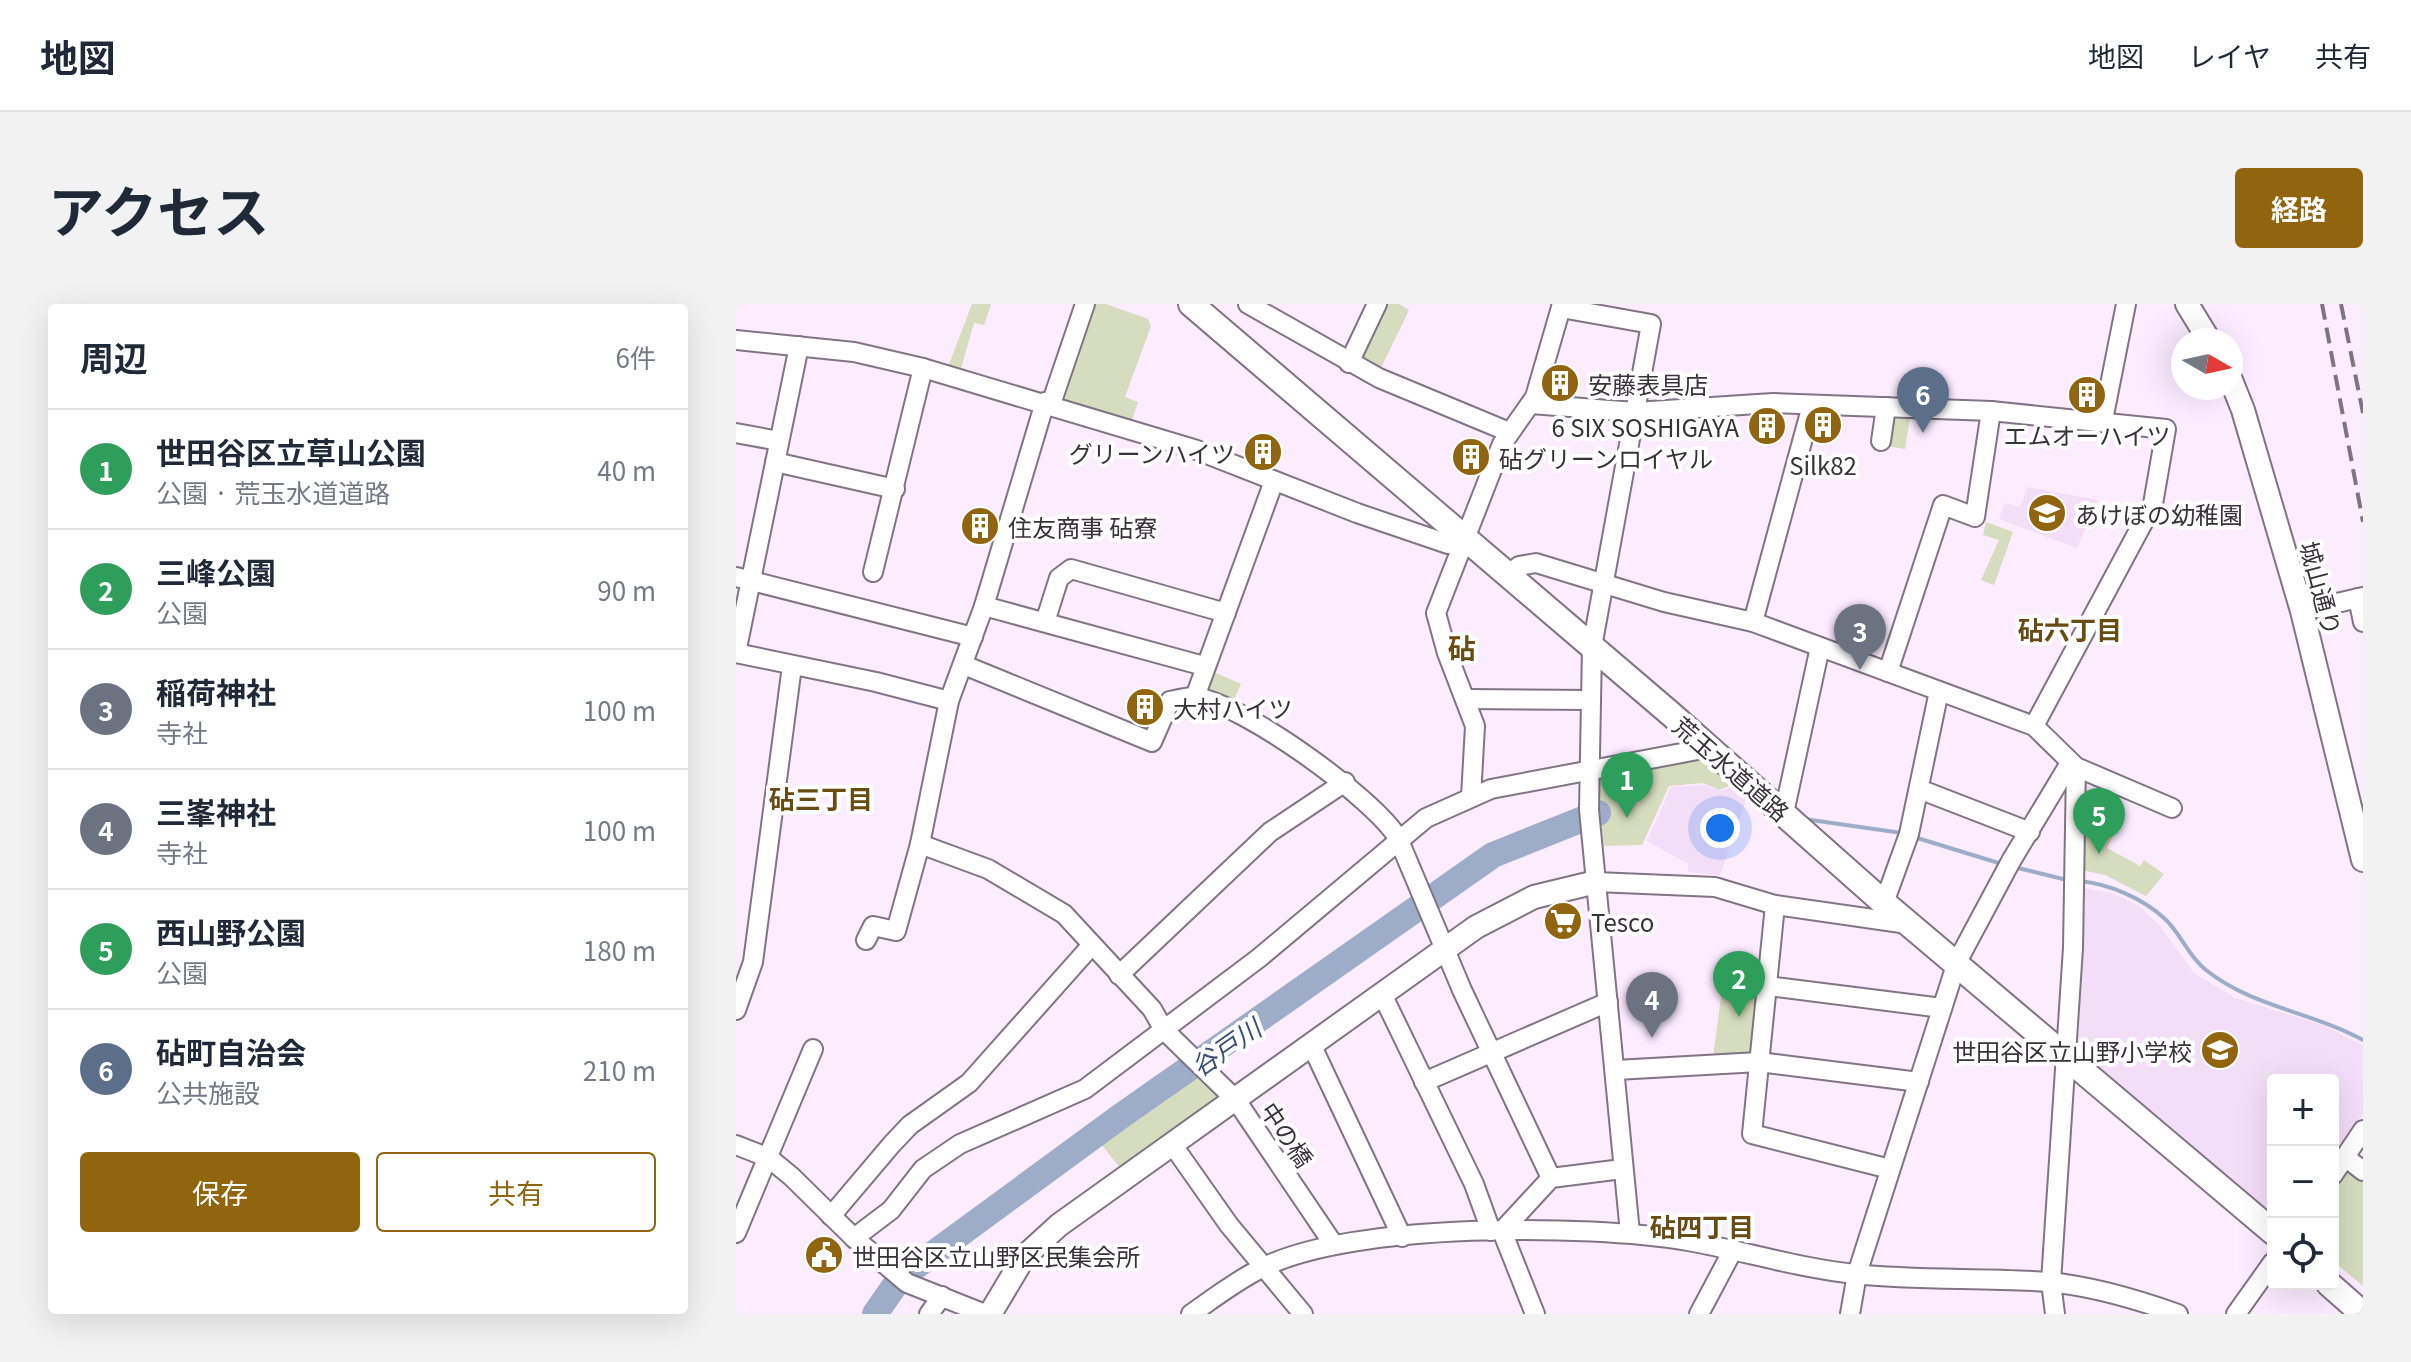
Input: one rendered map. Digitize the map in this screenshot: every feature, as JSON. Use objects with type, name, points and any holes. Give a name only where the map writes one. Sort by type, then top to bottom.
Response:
[{"type":"main road","name":"荒玉水道道路","points":[[1191,304],[1592,647],[1884,903],[2267,1227]]},
{"type":"main road","points":[[2339,1279],[2363,1299]]},
{"type":"main road","points":[[2336,1290],[2363,1314]]},
{"type":"street","points":[[866,940],[873,926],[896,931],[920,844],[949,701],[984,606],[1048,403],[1085,304]]},
{"type":"street","points":[[1248,304],[1349,363],[1509,432]]},
{"type":"street","points":[[1349,363],[1377,304]]},
{"type":"street","points":[[2103,420],[2126,304]]},
{"type":"street","points":[[2183,305],[2200,328]]},
{"type":"street","points":[[1471,797],[1475,726],[1447,653],[1436,613],[1509,432],[1531,404],[1561,306],[1651,324],[1592,647],[1589,815],[1630,1233]]},
{"type":"street","points":[[736,340],[854,352],[923,368],[1194,449],[1448,544],[1466,540]]},
{"type":"street","points":[[799,346],[775,462],[744,579],[736,653],[876,682],[949,701]]},
{"type":"street","points":[[873,572],[923,368]]},
{"type":"street","name":"城山通り","points":[[2239,400],[2302,611],[2363,860]]},
{"type":"street","points":[[1531,404],[1635,412],[1773,403],[1991,411],[2103,420],[2166,429],[2153,504],[2034,726]]},
{"type":"street","points":[[1753,622],[1812,405]]},
{"type":"street","points":[[1881,441],[1886,407]]},
{"type":"street","points":[[1888,672],[1943,505],[1975,517],[1991,411]]},
{"type":"street","points":[[736,433],[779,441]]},
{"type":"street","points":[[775,462],[895,489]]},
{"type":"street","points":[[1195,697],[1274,481]]},
{"type":"street","points":[[1508,575],[1519,566],[1536,563],[1664,602],[1753,622],[2034,726],[2073,765],[2172,808]]},
{"type":"street","points":[[1045,622],[1059,578],[1071,569],[1226,613]]},
{"type":"street","points":[[744,579],[973,637]]},
{"type":"street","points":[[2302,611],[2360,598],[2363,622]]},
{"type":"street","points":[[984,606],[1204,666]]},
{"type":"street","points":[[1784,813],[1820,647]]},
{"type":"street","points":[[964,665],[1152,742],[1170,701],[1195,697],[1248,720],[1345,782],[1389,824],[1398,838],[1444,950],[1551,1178]]},
{"type":"street","points":[[736,1010],[753,962],[758,935],[792,666]]},
{"type":"street","points":[[1884,903],[1908,838],[1939,691]]},
{"type":"street","points":[[1467,699],[1591,700]]},
{"type":"street","points":[[854,1238],[891,1210],[923,1169],[947,1153],[1085,1089],[1259,958],[1398,838],[1426,818],[1491,789],[1590,773],[1708,748]]},
{"type":"street","points":[[1850,1314],[1857,1274],[1957,962],[2008,866],[2073,765]]},
{"type":"street","points":[[2055,1314],[2051,1282],[2076,881],[2073,765]]},
{"type":"street","points":[[1119,975],[1270,832],[1345,782]]},
{"type":"street","points":[[1919,789],[2030,832]]},
{"type":"street","name":"中の橋","points":[[920,844],[988,869],[1064,914],[1152,1009],[1164,1030],[1236,1100],[1334,1245]]},
{"type":"street","points":[[736,1145],[769,1158],[902,1279],[988,1314],[1012,1274],[1041,1240],[1311,1044],[1515,904],[1560,888],[1596,882],[1715,887],[1775,905],[1911,925]]},
{"type":"street","points":[[1775,905],[1752,1134],[1890,1169]]},
{"type":"street","points":[[831,1216],[910,1125],[969,1083],[1091,946]]},
{"type":"street","points":[[1768,986],[1942,1008]]},
{"type":"street","points":[[1382,994],[1535,1314]]},
{"type":"street","points":[[1424,1082],[1608,1002]]},
{"type":"street","points":[[1311,1044],[1402,1237]]},
{"type":"street","points":[[736,1233],[813,1049]]},
{"type":"street","points":[[1616,1070],[1759,1062],[1919,1082]]},
{"type":"street","points":[[2339,1166],[2363,1130]]},
{"type":"street","points":[[1172,1144],[1263,1267],[1303,1314]]},
{"type":"street","points":[[2345,1157],[2363,1171]]},
{"type":"street","points":[[1496,1231],[1551,1178],[1622,1169]]},
{"type":"street","points":[[1191,1314],[1212,1308],[1263,1267],[1334,1245],[1496,1231],[1630,1233],[1733,1250],[1817,1270],[2051,1282],[2118,1295],[2178,1314]]},
{"type":"street","points":[[1699,1314],[1733,1250]]},
{"type":"street","points":[[2242,1312],[2267,1272]]},
{"type":"street","points":[[929,1314],[942,1296]]},
{"type":"shaded area","name":"あけぼの幼稚園","points":[[2028,487],[2098,500],[2077,548],[1999,519],[2005,503],[2020,507]]},
{"type":"shaded area","points":[[1704,785],[1720,791],[1738,785],[1748,794],[1720,875],[1688,872],[1688,864],[1647,841],[1671,787]]},
{"type":"shaded area","name":"世田谷区立山野小学校","points":[[2082,888],[2112,893],[2139,906],[2160,926],[2194,973],[2235,998],[2323,1025],[2363,1045],[2363,1114],[2339,1148],[2339,1074],[2267,1074],[2267,1214],[2077,1056],[2072,1021]]},
{"type":"green space","points":[[972,304],[991,304],[984,325],[974,323],[960,372],[948,367]]},
{"type":"green space","points":[[1090,304],[1106,304],[1148,319],[1151,326],[1125,397],[1138,402],[1131,423],[1059,402]]},
{"type":"green space","points":[[1381,304],[1399,304],[1409,310],[1381,368],[1355,359]]},
{"type":"green space","points":[[1911,412],[1905,449],[1886,446],[1891,414]]},
{"type":"green space","points":[[1986,522],[2013,532],[1994,585],[1981,580],[1999,540],[1983,535]]},
{"type":"green space","points":[[1212,671],[1241,684],[1231,706],[1210,697],[1206,687]]},
{"type":"green space","points":[[1705,757],[1736,783],[1719,790],[1703,783],[1669,786],[1642,845],[1604,846],[1596,785],[1603,776]]},
{"type":"green space","points":[[2081,815],[2099,821],[2098,829],[2112,837],[2107,848],[2140,866],[2144,860],[2164,874],[2146,896],[2105,875],[2081,870]]},
{"type":"green space","points":[[1724,975],[1764,981],[1756,1054],[1713,1057]]},
{"type":"green space","points":[[1197,1071],[1217,1090],[1217,1099],[1121,1169],[1100,1143]]},
{"type":"green space","points":[[2350,1169],[2363,1180],[2363,1286],[2339,1266],[2339,1178]]},
{"type":"waterway","name":"谷戸川","points":[[875,1314],[900,1278],[1121,1116],[1493,855],[1598,813]]},
{"type":"waterway","points":[[1804,819],[1902,833]]},
{"type":"waterway","points":[[1914,837],[2002,864]]},
{"type":"waterway","points":[[2014,867],[2067,880]]},
{"type":"waterway","points":[[2080,881],[2125,893],[2146,904],[2170,924],[2199,964],[2243,993],[2363,1040]]},
{"type":"railway","points":[[2322,304],[2363,522]]},
{"type":"railway","points":[[2341,304],[2363,413]]},
{"type":"place","name":"安藤表具店","points":[[1560,383]]},
{"type":"place","name":"エムオーハイツ","points":[[2087,395]]},
{"type":"place","name":"Silk82","points":[[1823,425]]},
{"type":"place","name":"6 SIX SOSHIGAYA","points":[[1767,426]]},
{"type":"place","name":"砧町自治会","points":[[1923,433]]},
{"type":"place","name":"グリーンハイツ","points":[[1263,452]]},
{"type":"place","name":"砧グリーンロイヤル","points":[[1471,457]]},
{"type":"place","name":"あけぼの幼稚園","points":[[2047,513]]},
{"type":"place","name":"住友商事 砧寮","points":[[980,526]]},
{"type":"place","name":"稲荷神社","points":[[1860,670]]},
{"type":"place","name":"大村ハイツ","points":[[1145,707]]},
{"type":"place","name":"世田谷区立草山公園","points":[[1627,818]]},
{"type":"place","name":"西山野公園","points":[[2099,854]]},
{"type":"place","name":"Tesco","points":[[1563,921]]},
{"type":"place","name":"三峰公園","points":[[1739,1017]]},
{"type":"place","name":"三峯神社","points":[[1652,1038]]},
{"type":"place","name":"世田谷区立山野小学校","points":[[2220,1050]]},
{"type":"place","name":"世田谷区立山野区民集会所","points":[[824,1255]]},
{"type":"district","name":"砧六丁目","points":[[2070,628]]},
{"type":"district","name":"砧","points":[[1462,647]]},
{"type":"district","name":"砧三丁目","points":[[821,797]]},
{"type":"district","name":"砧四丁目","points":[[1702,1225]]}]
